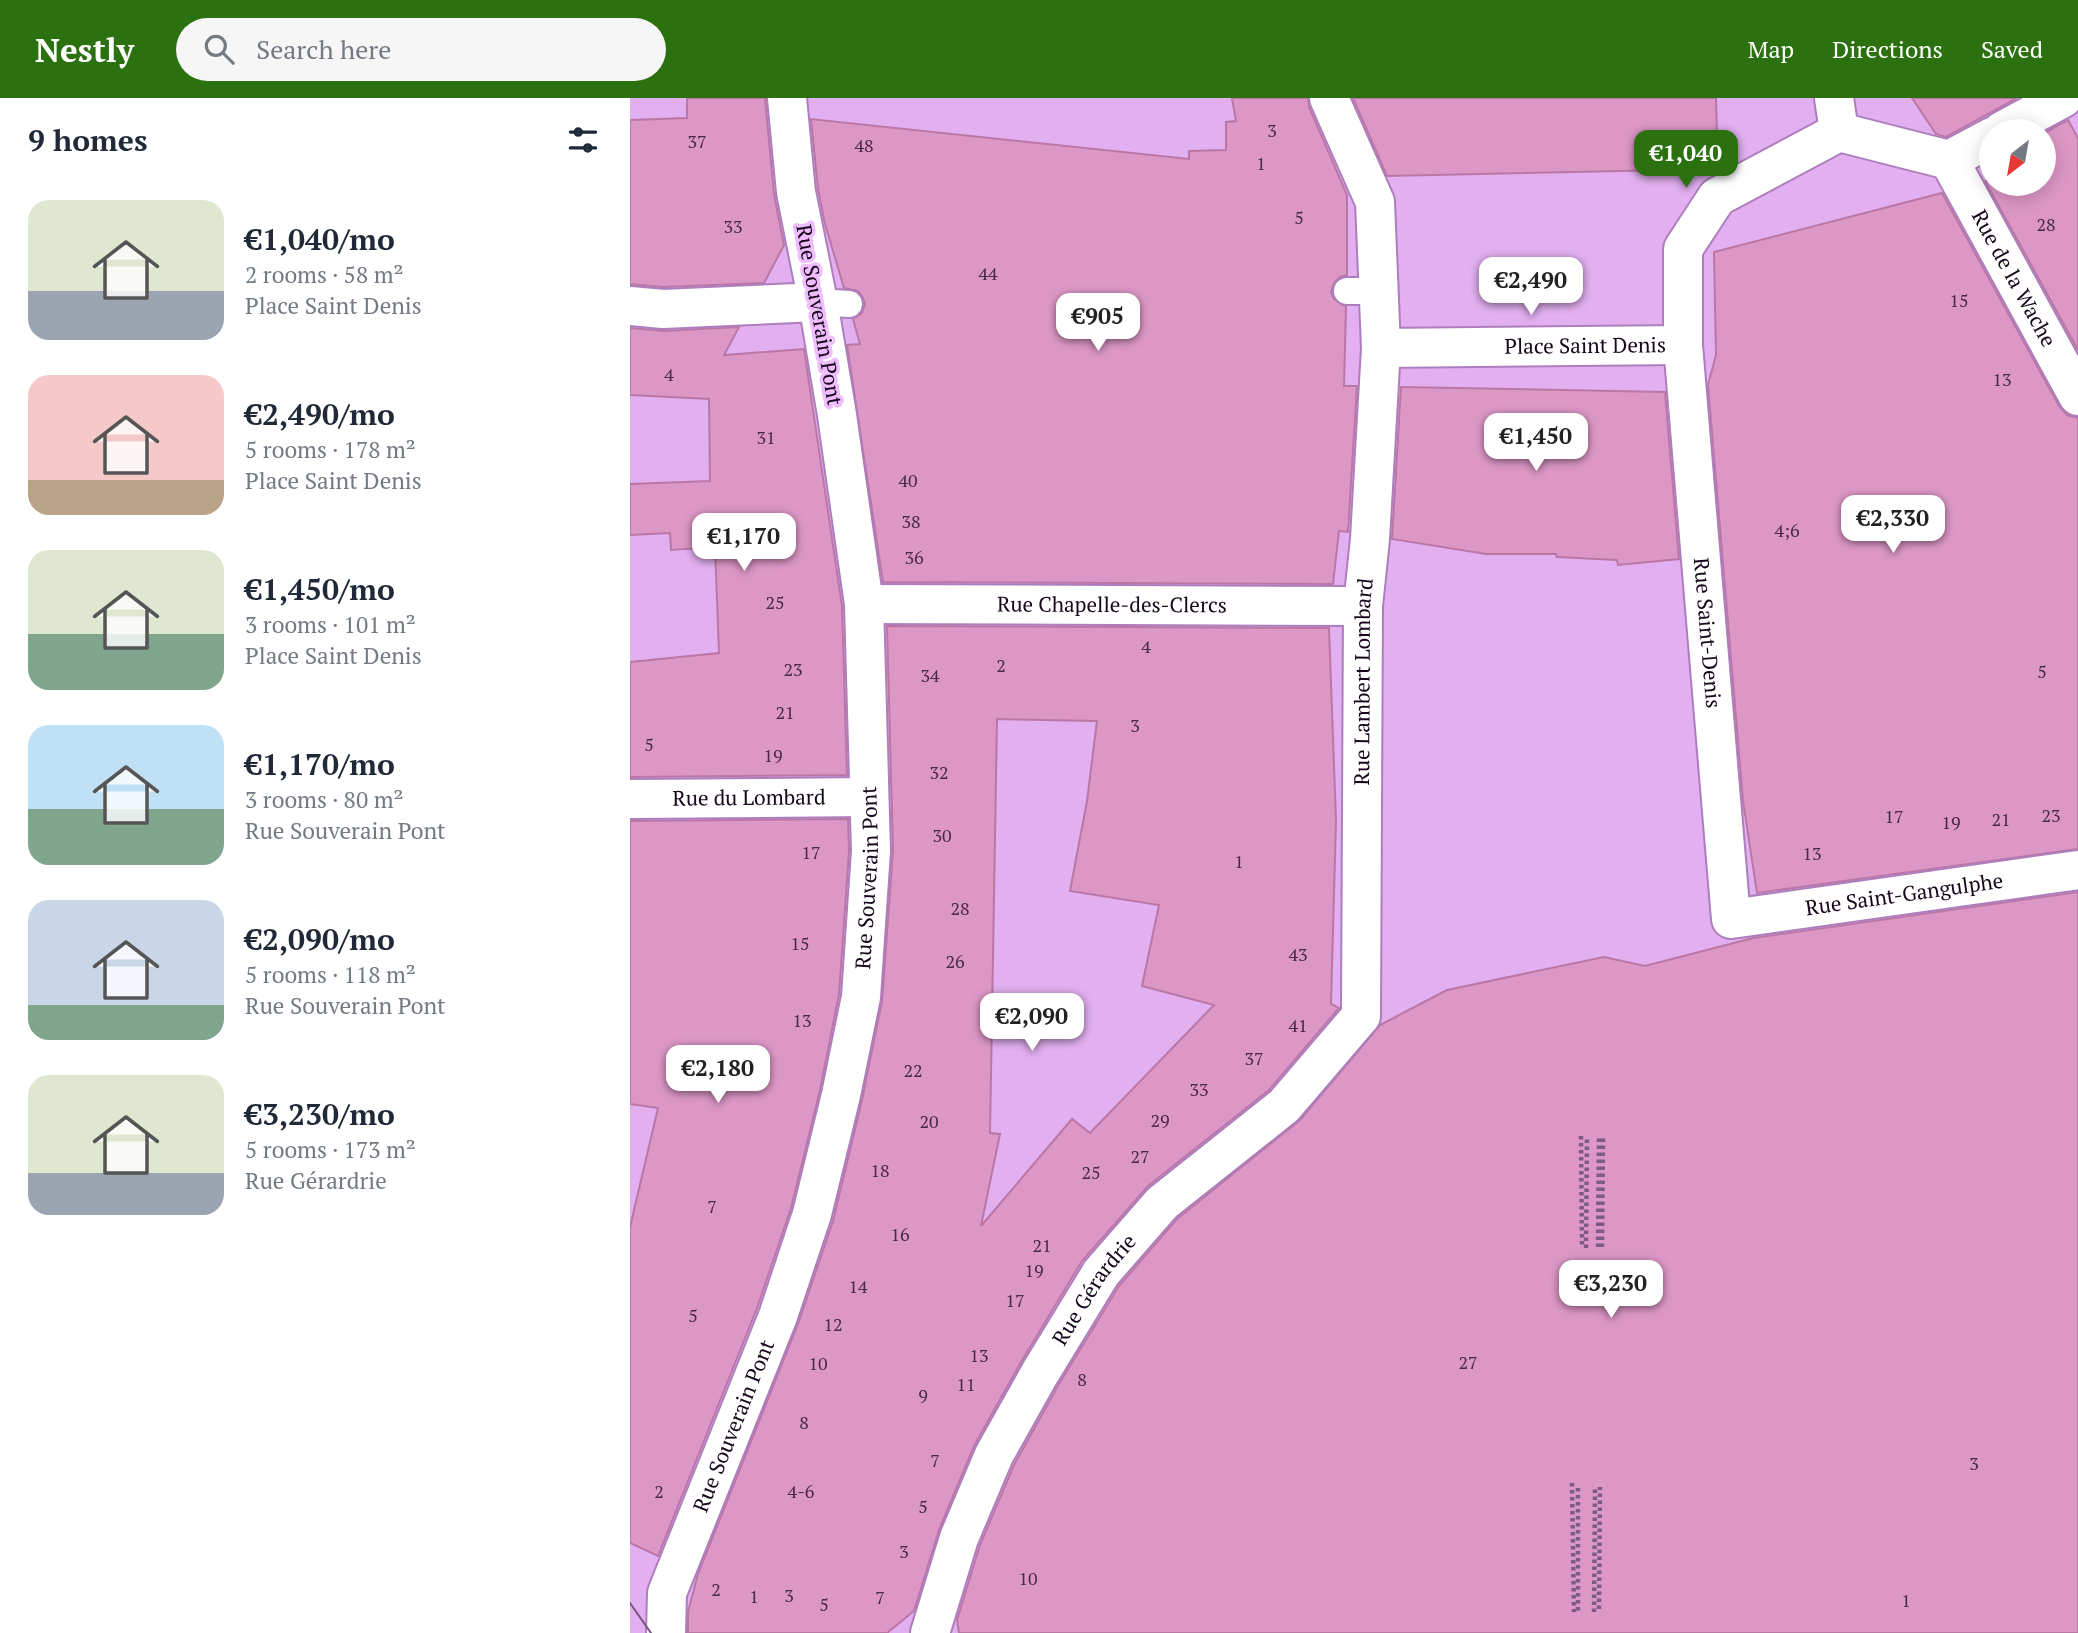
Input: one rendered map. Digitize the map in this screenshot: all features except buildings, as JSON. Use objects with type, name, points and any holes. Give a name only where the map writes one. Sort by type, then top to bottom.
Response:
[{"type":"street","name":"Rue Souverain Pont","points":[[666,1633],[667,1593],[778,1316],[812,1214],[838,1108],[862,985],[871,850],[864,604],[837,415],[833,303],[796,192],[787,98]]},
{"type":"street","points":[[1329,98],[1375,202],[1362,291],[1381,348]]},
{"type":"street","points":[[2024,119],[2063,98]]},
{"type":"street","points":[[1836,115],[1949,160],[1979,144]]},
{"type":"street","name":"Place Saint Denis","points":[[1381,348],[1683,345],[1683,249],[1717,197],[1836,115]]},
{"type":"street","name":"Rue de la Wache","points":[[1949,160],[2078,396]]},
{"type":"street","points":[[630,306],[663,309],[833,303]]},
{"type":"street","name":"Rue Saint-Denis","points":[[1683,345],[1731,919]]},
{"type":"street","name":"Rue Lambert Lombard","points":[[1361,1016],[1363,606],[1370,538],[1381,348]]},
{"type":"street","name":"Rue Chapelle-des-Clercs","points":[[864,604],[1363,606]]},
{"type":"street","name":"Rue du Lombard","points":[[630,799],[869,797]]},
{"type":"street","name":"Rue Saint-Gangulphe","points":[[1731,919],[2078,870]]},
{"type":"street","name":"Rue Gérardrie","points":[[930,1633],[959,1538],[994,1455],[1101,1273],[1162,1202],[1284,1106],[1361,1016]]},
{"type":"path","points":[[1584,1136],[1584,1247]]},
{"type":"path","points":[[1600,1247],[1601,1136]]},
{"type":"path","points":[[1572,1483],[1576,1611],[1578,1488]]},
{"type":"path","points":[[1596,1611],[1597,1487]]},
{"type":"tram line","points":[[630,1603],[651,1633]]}]
